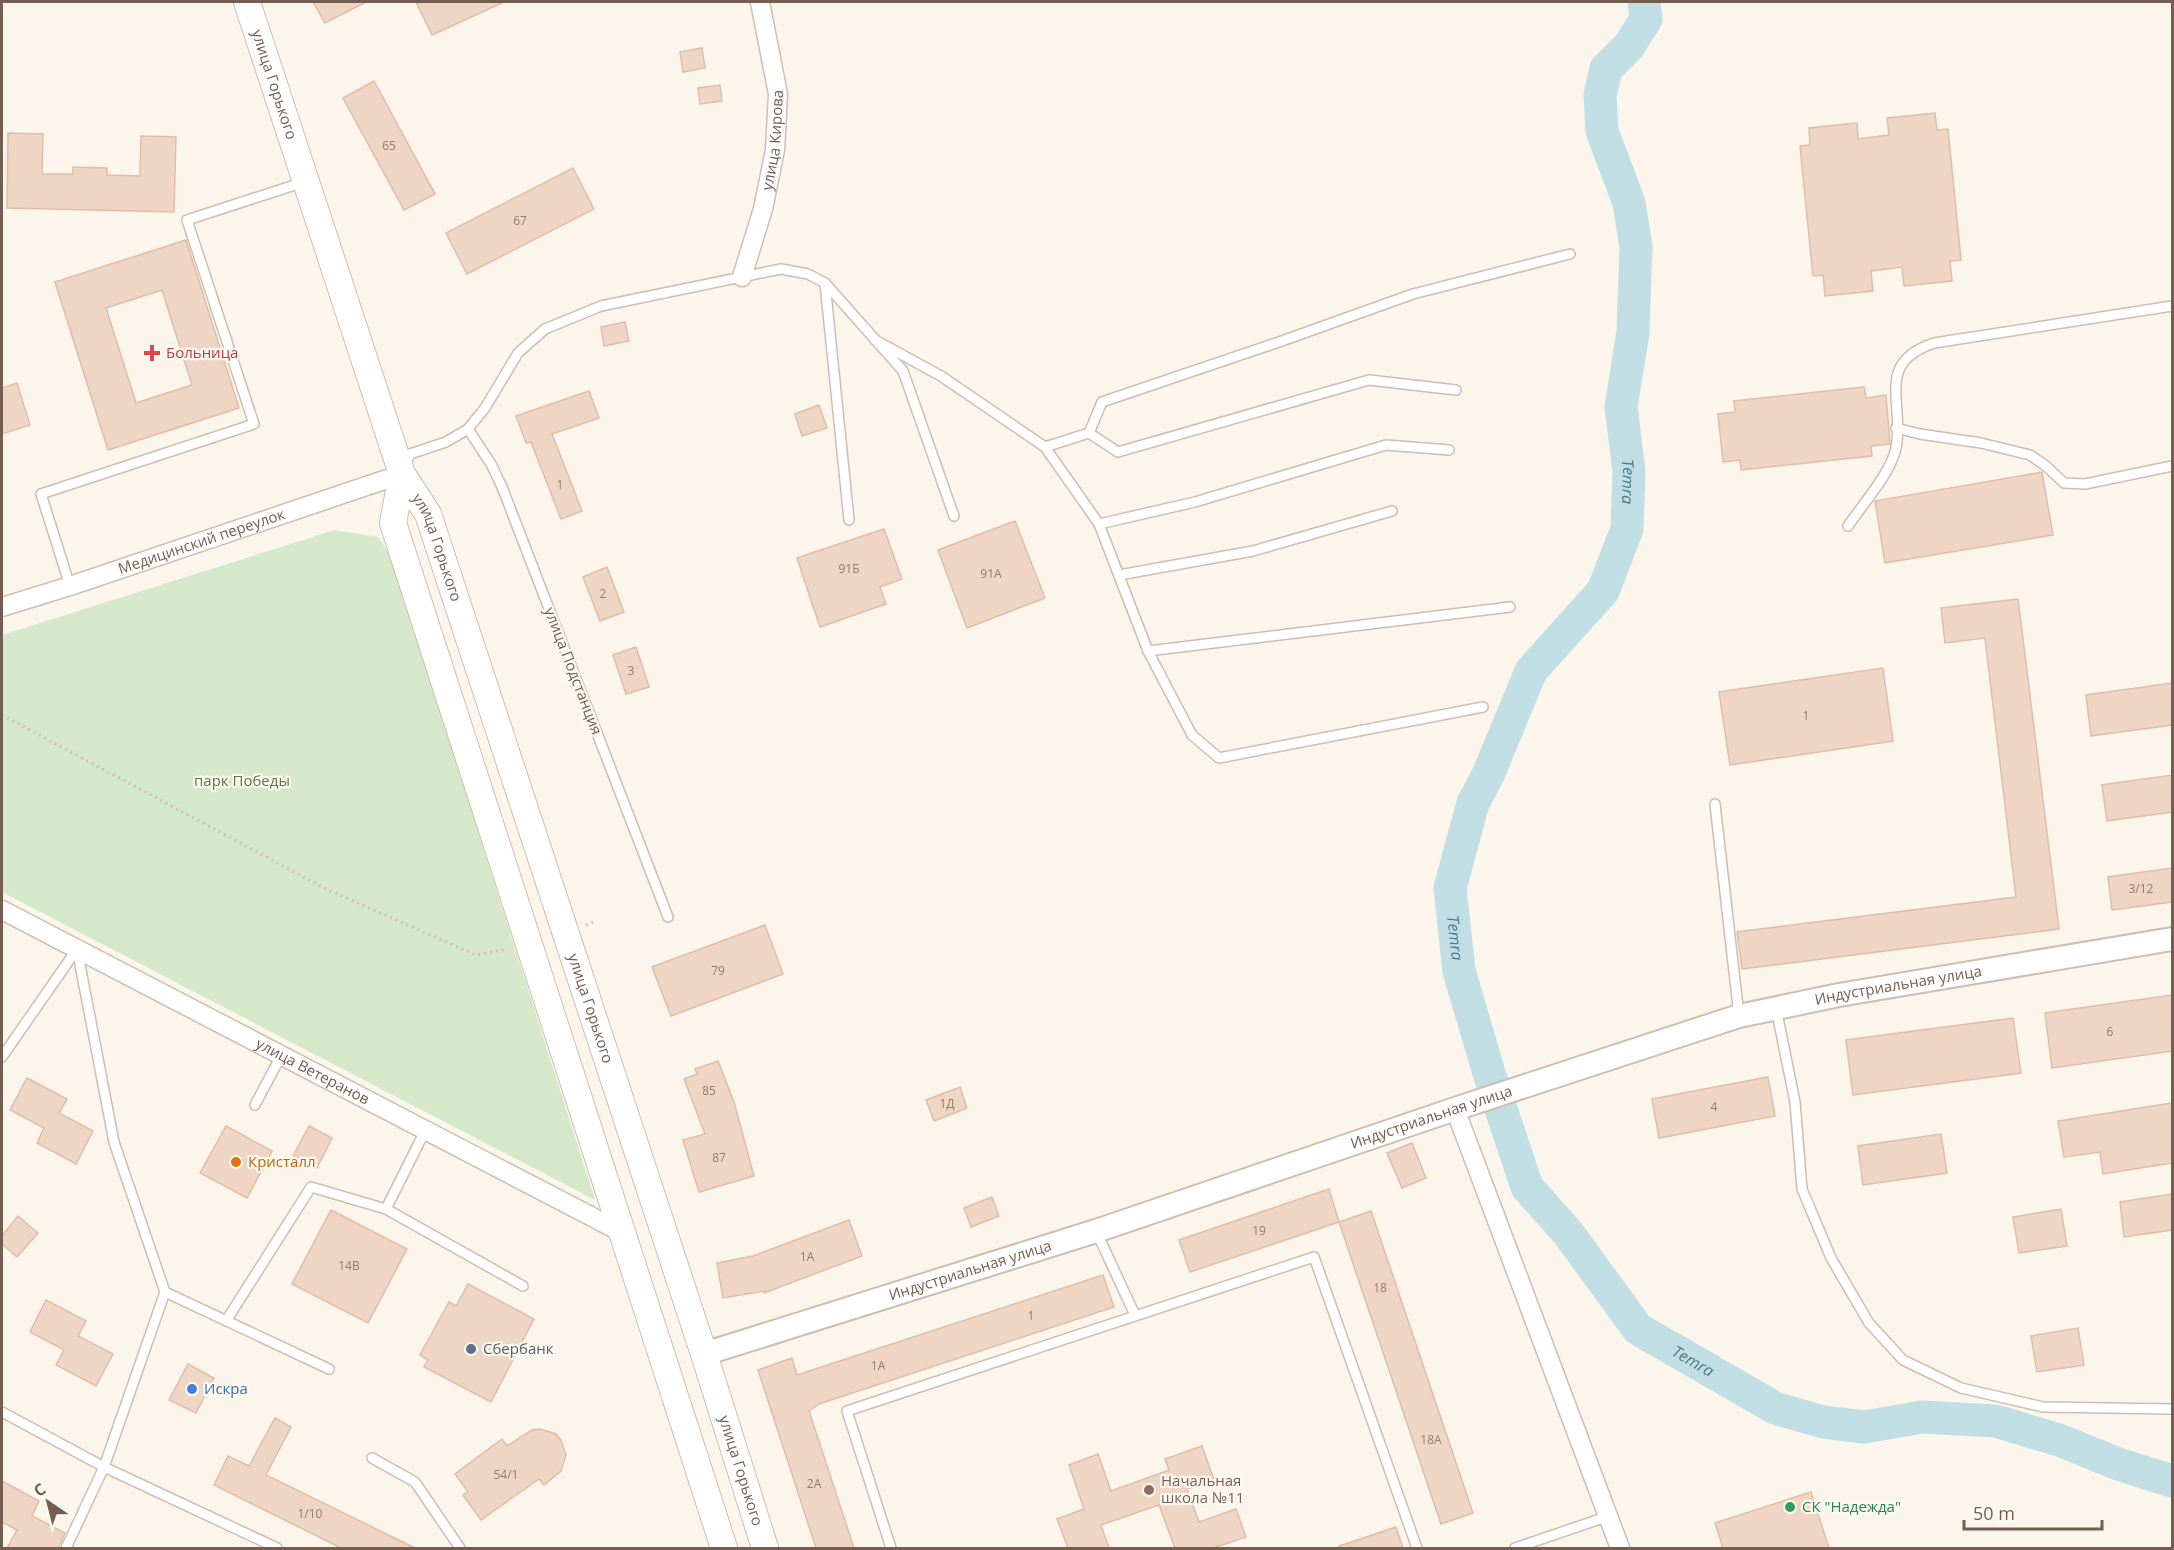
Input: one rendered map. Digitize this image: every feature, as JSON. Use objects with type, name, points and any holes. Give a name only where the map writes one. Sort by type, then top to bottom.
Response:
[{"type":"main road","name":"улица Горького","points":[[247,2],[402,474],[428,514],[704,1354],[765,1548]]},
{"type":"main road","name":"улица Горького","points":[[402,474],[393,523],[724,1548]]},
{"type":"main road","points":[[666,1366],[704,1354]]},
{"type":"street","name":"улица Кирова","points":[[742,277],[763,209],[775,150],[778,94],[760,2]]},
{"type":"street","name":"Медицинский переулок","points":[[2,607],[402,474]]},
{"type":"street","name":"улица Ветеранов","points":[[2,910],[623,1233]]},
{"type":"street","name":"Индустриальная улица","points":[[704,1354],[1096,1232],[1455,1109],[1738,1016],[1839,994],[2172,939]]},
{"type":"street","points":[[1455,1109],[1620,1548]]},
{"type":"lane","points":[[70,586],[41,494],[254,424],[188,220],[306,181]]},
{"type":"lane","points":[[1045,447],[1089,433],[1102,402],[1413,294],[1570,254]]},
{"type":"lane","points":[[402,474],[410,454],[446,442],[468,429],[485,408],[518,353],[545,329],[601,306],[781,269],[808,274],[825,284],[903,371],[954,516]]},
{"type":"lane","points":[[825,284],[849,519]]},
{"type":"lane","points":[[1848,526],[1886,471],[1896,448],[1896,383],[1899,368],[1907,357],[1920,348],[1934,343],[2172,306]]},
{"type":"lane","points":[[875,340],[941,376],[1045,447],[1099,524],[1148,651],[1192,735],[1219,758],[1483,707]]},
{"type":"lane","points":[[1089,433],[1118,452],[1369,380],[1456,390]]},
{"type":"lane","points":[[1896,428],[1981,443],[2030,455],[2064,483],[2085,484],[2172,466]]},
{"type":"lane","name":"улица Подстанция","points":[[468,429],[491,464],[502,487],[668,917]]},
{"type":"lane","points":[[1099,524],[1195,502],[1386,445],[1449,450]]},
{"type":"lane","points":[[1119,575],[1253,551],[1392,511]]},
{"type":"lane","points":[[1148,651],[1510,607]]},
{"type":"lane","points":[[1714,804],[1738,1016]]},
{"type":"lane","points":[[2,1057],[77,949]]},
{"type":"lane","points":[[66,1548],[104,1467],[165,1292],[114,1142],[77,949]]},
{"type":"lane","points":[[1776,1008],[1795,1102],[1802,1189],[1831,1257],[1869,1323],[1903,1360],[1962,1388],[2043,1407],[2172,1409]]},
{"type":"lane","points":[[255,1105],[281,1056]]},
{"type":"lane","points":[[386,1209],[425,1131]]},
{"type":"lane","points":[[226,1321],[311,1187],[386,1209],[523,1286]]},
{"type":"lane","points":[[1096,1232],[1135,1316]]},
{"type":"lane","points":[[891,1548],[847,1411],[1314,1257],[1418,1548]]},
{"type":"lane","points":[[165,1292],[329,1370]]},
{"type":"lane","points":[[2,1412],[104,1467],[277,1548]]},
{"type":"lane","points":[[372,1458],[415,1482],[460,1548]]},
{"type":"lane","points":[[1515,1548],[1609,1516]]},
{"type":"path","points":[[2,715],[326,889],[476,956],[530,944]]},
{"type":"path","points":[[566,932],[597,921]]},
{"type":"green space","name":"парк Победы","points":[[335,530],[378,537],[390,555],[595,1200],[2,892],[2,635]]},
{"type":"building","points":[[313,2],[366,2],[325,23]]},
{"type":"building","points":[[416,2],[504,2],[432,35]]},
{"type":"building","points":[[702,48],[705,68],[683,72],[680,52]]},
{"type":"building","points":[[374,81],[435,194],[404,210],[343,98]]},
{"type":"building","points":[[720,85],[722,101],[700,104],[698,88]]},
{"type":"building","points":[[1935,113],[1937,130],[1948,129],[1961,260],[1950,261],[1952,281],[1904,286],[1902,267],[1871,271],[1873,291],[1825,296],[1823,275],[1813,276],[1800,146],[1810,145],[1809,128],[1857,123],[1858,139],[1889,135],[1887,118]]},
{"type":"building","points":[[8,133],[43,134],[42,174],[73,174],[73,167],[107,168],[107,175],[140,176],[141,136],[176,137],[174,212],[7,208]]},
{"type":"building","points":[[573,168],[594,209],[467,274],[446,233]]},
{"type":"building","points":[[186,240],[239,408],[108,450],[55,282]],"holes":[[[162,290],[192,385],[136,403],[106,308]]]},
{"type":"building","points":[[625,322],[629,341],[604,346],[601,327]]},
{"type":"building","points":[[17,383],[30,425],[2,434],[2,388]]},
{"type":"building","points":[[1864,387],[1866,398],[1886,395],[1890,444],[1871,446],[1872,456],[1741,470],[1740,460],[1723,462],[1718,414],[1735,412],[1734,401]]},
{"type":"building","points":[[589,391],[599,418],[552,434],[582,511],[561,519],[531,442],[526,443],[516,416]]},
{"type":"building","points":[[819,405],[827,428],[802,436],[795,414]]},
{"type":"building","points":[[2042,472],[2053,535],[1885,563],[1875,501]]},
{"type":"building","points":[[1015,521],[1045,598],[967,628],[938,550]]},
{"type":"building","points":[[884,529],[902,579],[880,587],[886,604],[820,627],[797,558]]},
{"type":"building","points":[[607,567],[624,612],[600,621],[583,577]]},
{"type":"building","points":[[2018,599],[2059,929],[1742,969],[1737,932],[2016,897],[1985,638],[1945,643],[1941,608]]},
{"type":"building","points":[[636,647],[649,687],[626,694],[613,655]]},
{"type":"building","points":[[1883,668],[1893,741],[1730,765],[1719,692]]},
{"type":"building","points":[[2172,683],[2172,725],[2091,736],[2086,695]]},
{"type":"building","points":[[2172,775],[2172,812],[2107,821],[2102,785]]},
{"type":"building","points":[[2172,868],[2172,902],[2112,910],[2108,877]]},
{"type":"building","points":[[765,925],[783,974],[671,1016],[652,967]]},
{"type":"building","points":[[2172,995],[2172,1051],[2052,1068],[2045,1013]]},
{"type":"building","points":[[2013,1018],[2021,1073],[1853,1095],[1846,1040]]},
{"type":"building","points":[[718,1061],[734,1102],[754,1176],[699,1192],[683,1140],[705,1134],[684,1079],[697,1074],[695,1069]]},
{"type":"building","points":[[1768,1077],[1775,1116],[1659,1138],[1652,1099]]},
{"type":"building","points":[[27,1078],[67,1099],[59,1113],[93,1131],[76,1164],[37,1143],[44,1128],[10,1110]]},
{"type":"building","points":[[960,1087],[967,1108],[934,1121],[926,1100]]},
{"type":"building","points":[[2172,1103],[2172,1163],[2103,1174],[2100,1152],[2064,1157],[2058,1121]]},
{"type":"building","name":"Кристалл","points":[[226,1126],[272,1151],[247,1198],[200,1173]]},
{"type":"building","points":[[309,1126],[332,1138],[317,1168],[293,1156]]},
{"type":"building","points":[[1941,1134],[1947,1173],[1863,1185],[1858,1146]]},
{"type":"building","points":[[1412,1143],[1426,1178],[1402,1188],[1387,1153]]},
{"type":"building","points":[[1329,1189],[1339,1222],[1190,1272],[1179,1240]]},
{"type":"building","points":[[2172,1194],[2172,1230],[2124,1237],[2120,1202]]},
{"type":"building","points":[[992,1197],[999,1216],[971,1227],[964,1208]]},
{"type":"building","points":[[2061,1209],[2067,1246],[2019,1253],[2013,1217]]},
{"type":"building","points":[[331,1210],[407,1249],[368,1323],[292,1284]]},
{"type":"building","points":[[1371,1211],[1473,1513],[1441,1524],[1339,1222]]},
{"type":"building","points":[[18,1216],[38,1233],[17,1257],[2,1244],[2,1236]]},
{"type":"building","points":[[849,1220],[862,1256],[764,1293],[764,1291],[723,1298],[717,1263],[753,1256]]},
{"type":"building","points":[[1103,1275],[1114,1307],[819,1404],[809,1411],[854,1548],[816,1548],[758,1370],[792,1358],[797,1375]]},
{"type":"building","name":"Сбербанк","points":[[468,1284],[534,1319],[491,1402],[424,1367],[428,1360],[420,1355],[449,1302],[456,1306]]},
{"type":"building","points":[[46,1300],[86,1321],[78,1336],[113,1354],[96,1386],[56,1365],[64,1350],[30,1332]]},
{"type":"building","points":[[2078,1328],[2084,1365],[2037,1372],[2031,1336]]},
{"type":"building","name":"Искра","points":[[188,1364],[214,1378],[196,1413],[169,1400]]},
{"type":"building","points":[[275,1418],[291,1427],[266,1475],[415,1548],[341,1548],[214,1485],[228,1456],[249,1466]]},
{"type":"building","points":[[540,1429],[556,1434],[561,1440],[566,1455],[561,1471],[544,1485],[539,1479],[481,1520],[463,1495],[468,1492],[455,1474],[502,1439],[507,1446],[532,1430]]},
{"type":"building","points":[[1202,1446],[1214,1480],[1187,1489],[1199,1522],[1236,1509],[1246,1537],[1213,1548],[1175,1548],[1159,1505],[1101,1525],[1109,1548],[1068,1548],[1057,1519],[1084,1509],[1069,1465],[1098,1454],[1111,1491],[1169,1470],[1165,1459]]},
{"type":"building","points":[[2,1481],[39,1501],[32,1516],[65,1533],[58,1548],[7,1548],[17,1530],[2,1522]]},
{"type":"building","name":"СК \"Надежда\"","points":[[1811,1492],[1829,1548],[1723,1548],[1715,1523]]},
{"type":"building","points":[[1396,1527],[1403,1548],[1339,1548],[1339,1546]]},
{"type":"waterway","name":"Temra","points":[[1644,2],[1646,19],[1629,46],[1606,69],[1600,95],[1602,131],[1629,203],[1636,247],[1633,332],[1621,407],[1629,471],[1627,529],[1603,591],[1531,671],[1488,775],[1473,803],[1450,888],[1459,971],[1489,1073],[1527,1187],[1568,1233],[1638,1329],[1775,1408],[1823,1422],[1864,1427],[1922,1417],[1995,1421],[2059,1440],[2118,1464],[2172,1481]]},
{"type":"place","name":"Больница","points":[[152,353]]},
{"type":"place","name":"Кристалл","points":[[236,1162]]},
{"type":"place","name":"Сбербанк","points":[[471,1349]]},
{"type":"place","name":"Искра","points":[[192,1389]]},
{"type":"place","name":"Начальная школа №11","points":[[1149,1490]]},
{"type":"place","name":"СК \"Надежда\"","points":[[1790,1507]]}]
